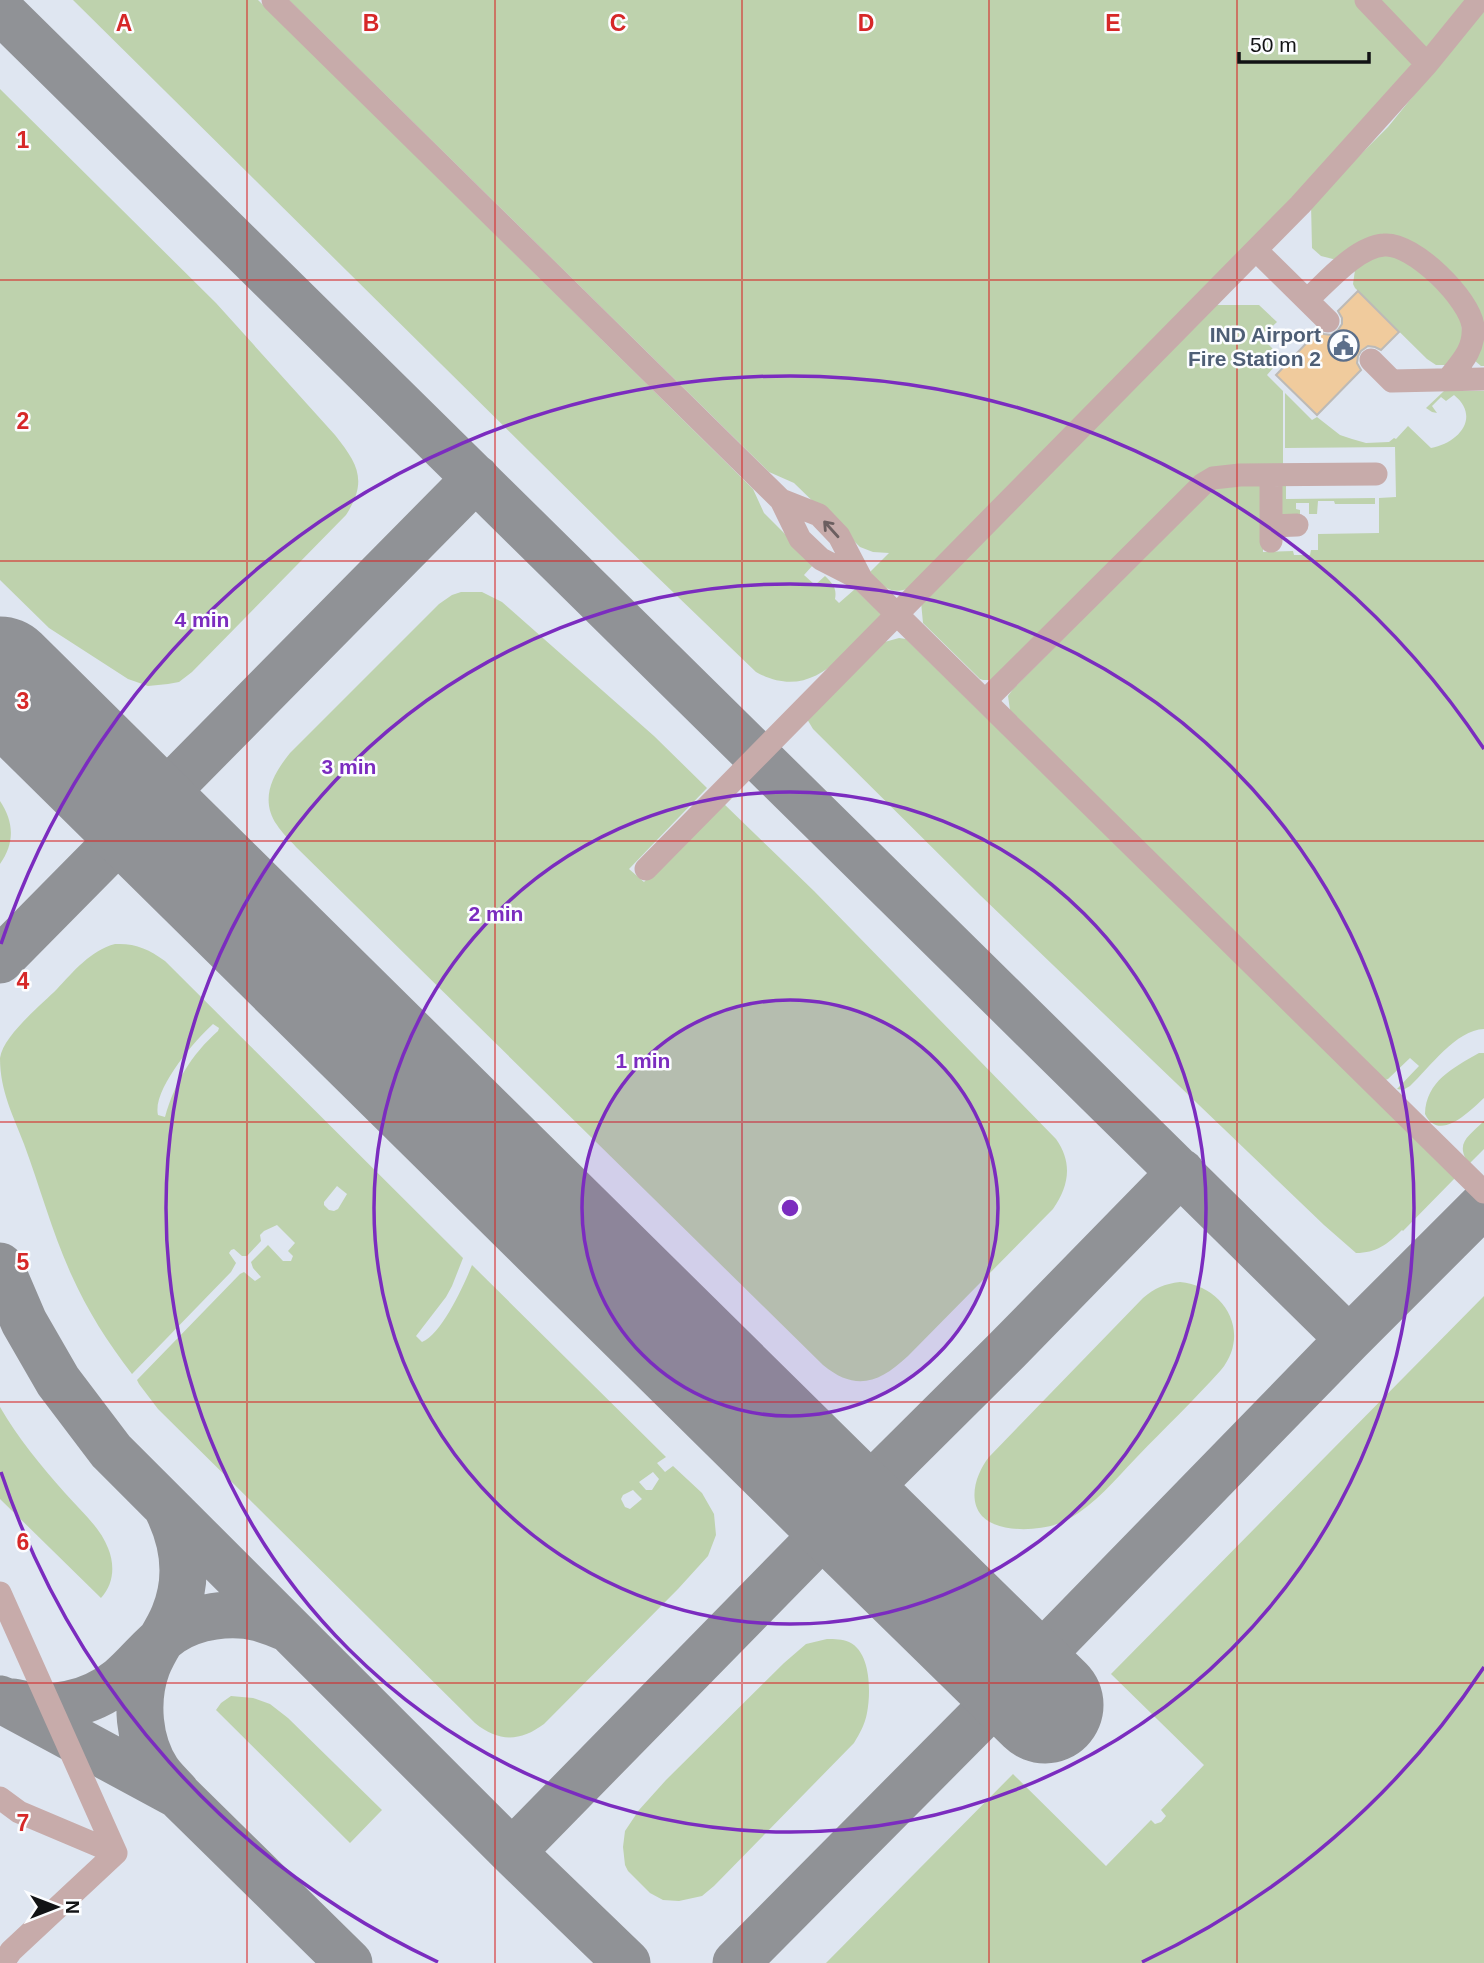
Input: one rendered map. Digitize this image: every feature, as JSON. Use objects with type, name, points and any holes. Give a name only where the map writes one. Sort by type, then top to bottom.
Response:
[{"type":"lane","points":[[273,0],[781,500],[819,515],[839,536],[862,579],[897,615],[1484,1192]]},
{"type":"lane","points":[[1366,0],[1427,64]]},
{"type":"lane","points":[[646,869],[1300,205],[1427,64],[1479,0]]},
{"type":"lane","points":[[1307,300],[1355,257],[1370,248],[1386,244],[1404,248],[1419,257],[1460,298],[1468,310],[1473,327],[1472,342],[1466,358],[1448,379]]},
{"type":"lane","points":[[1256,250],[1328,321]]},
{"type":"lane","points":[[1371,360],[1392,382],[1484,379]]},
{"type":"lane","points":[[985,701],[1203,484],[1213,478],[1376,474]]},
{"type":"lane","points":[[1271,475],[1271,533],[1297,525]]},
{"type":"lane","points":[[0,1593],[116,1853]]},
{"type":"lane","points":[[0,1798],[19,1812],[116,1853]]},
{"type":"lane","points":[[5,1958],[116,1853]]},
{"type":"shaded area","points":[[0,0],[1484,0],[1484,1963],[0,1963]]},
{"type":"green space","points":[[73,0],[258,0],[753,489],[764,513],[811,560],[813,565],[804,575],[815,585],[825,576],[834,586],[835,599],[839,603],[855,589],[882,615],[841,657],[811,678],[795,682],[776,680],[756,672]]},
{"type":"green space","points":[[289,0],[1360,0],[1412,59],[1411,66],[1347,144],[907,589],[895,591],[882,585],[870,572],[889,553],[873,552],[860,547],[794,483],[769,472]]},
{"type":"green space","points":[[1372,0],[1466,0],[1426,48]]},
{"type":"green space","points":[[1484,9],[1484,366],[1481,366],[1474,360],[1479,350],[1421,250],[1333,259],[1321,256],[1312,248],[1311,204],[1388,127]]},
{"type":"green space","points":[[0,89],[216,303],[335,435],[350,455],[357,473],[357,492],[346,515],[192,672],[179,682],[148,686],[128,679],[49,628],[0,580]]},
{"type":"green space","points":[[1379,253],[1407,259],[1454,305],[1461,316],[1463,347],[1447,365],[1436,365],[1427,359],[1355,288],[1355,270]]},
{"type":"green space","points":[[1215,305],[1259,305],[1277,322],[1261,337],[1282,358],[1267,375],[1283,391],[1283,465],[1234,465],[993,680],[980,679],[923,623],[921,602]]},
{"type":"green space","points":[[1444,391],[1484,391],[1484,1029],[1474,1031],[1454,1042],[1403,1090],[1397,1089],[1419,1066],[1410,1058],[1383,1081],[1010,710],[1008,696],[1212,489],[1260,484],[1263,552],[1293,551],[1294,555],[1310,555],[1311,550],[1318,550],[1318,534],[1379,533],[1379,498],[1396,497],[1395,447],[1285,448],[1285,393],[1312,420],[1317,417],[1340,435],[1366,443],[1389,442],[1396,439],[1408,426],[1431,448],[1458,435],[1466,420],[1462,403],[1454,395],[1446,401],[1441,397],[1432,406],[1437,413],[1426,408]]},
{"type":"green space","points":[[1278,485],[1286,486],[1286,499],[1375,498],[1375,504],[1335,504],[1334,501],[1318,501],[1317,514],[1309,514],[1309,503],[1296,503],[1300,514],[1278,515]]},
{"type":"green space","points":[[461,592],[482,592],[502,602],[654,736],[707,788],[629,869],[644,882],[722,802],[814,891],[1056,1139],[1061,1148],[1067,1174],[1063,1192],[1053,1209],[908,1356],[887,1373],[867,1381],[857,1381],[846,1379],[823,1365],[279,828],[269,806],[270,787],[278,769],[290,753],[439,604]]},
{"type":"green space","points":[[906,639],[1455,1178],[1403,1231],[1376,1249],[1356,1253],[981,896],[813,729],[807,719],[881,643]]},
{"type":"green space","points":[[0,801],[8,817],[11,832],[8,848],[0,864]]},
{"type":"green space","points":[[115,944],[135,946],[165,961],[463,1258],[446,1297],[416,1336],[422,1342],[430,1337],[444,1319],[472,1265],[666,1457],[657,1463],[665,1472],[673,1466],[702,1493],[714,1514],[716,1535],[708,1556],[544,1724],[535,1730],[518,1737],[509,1737],[492,1734],[475,1723],[158,1409],[139,1384],[137,1380],[240,1274],[244,1272],[255,1281],[261,1277],[251,1262],[268,1245],[283,1261],[291,1261],[293,1256],[288,1251],[295,1243],[277,1225],[260,1235],[261,1241],[247,1256],[231,1250],[229,1253],[236,1263],[231,1272],[132,1374],[106,1338],[84,1300],[58,1242],[8,1102],[2,1081],[0,1058],[8,1040],[24,1021],[83,962]],"holes":[[[213,1024],[219,1028],[185,1070],[165,1117],[158,1115],[158,1105],[168,1079]],[[337,1186],[347,1194],[334,1211],[329,1210],[324,1202]],[[653,1472],[659,1479],[652,1490],[646,1490],[639,1482]],[[633,1490],[642,1499],[630,1509],[625,1507],[621,1499]]]},
{"type":"green space","points":[[1479,1053],[1484,1053],[1484,1098],[1455,1122],[1438,1126],[1431,1122],[1425,1114],[1430,1093],[1436,1084],[1451,1070]]},
{"type":"green space","points":[[1484,1121],[1484,1149],[1469,1164],[1463,1145]]},
{"type":"green space","points":[[1180,1282],[1196,1285],[1209,1292],[1229,1313],[1234,1341],[1221,1370],[1104,1491],[1069,1519],[1049,1526],[1024,1529],[1000,1526],[982,1516],[974,1494],[981,1470],[989,1457],[1143,1298],[1160,1287]]},
{"type":"green space","points":[[1484,1296],[1484,1963],[826,1963],[1013,1774],[1106,1866],[1151,1820],[1155,1824],[1161,1822],[1166,1816],[1161,1810],[1204,1765],[1111,1674]]},
{"type":"green space","points":[[0,1407],[30,1451],[104,1540],[110,1554],[112,1574],[109,1587],[101,1598],[0,1499]]},
{"type":"green space","points":[[827,1639],[849,1642],[856,1647],[862,1654],[868,1673],[866,1717],[854,1743],[702,1896],[679,1901],[663,1900],[650,1893],[625,1865],[625,1831],[639,1810],[784,1663],[806,1644]]},
{"type":"green space","points":[[231,1696],[253,1698],[270,1704],[288,1718],[382,1810],[350,1843],[216,1710]]},
{"type":"building","name":"IND Airport Fire Station 2","points":[[1358,291],[1399,332],[1381,350],[1368,346],[1361,351],[1357,363],[1361,370],[1317,415],[1276,375],[1318,331],[1331,335],[1338,330],[1342,318],[1338,311]]},
{"type":"taxiway","points":[[0,10],[1349,1339]]},
{"type":"taxiway","points":[[0,960],[476,478]]},
{"type":"taxiway","points":[[512,1852],[1181,1172]]},
{"type":"taxiway","points":[[736,1963],[1484,1204]]},
{"type":"taxiway","points":[[0,1266],[24,1322],[58,1381],[111,1451],[512,1852],[627,1963]]},
{"type":"taxiway","points":[[168,1510],[181,1548],[182,1588],[171,1622],[147,1667],[141,1693],[140,1721],[151,1760],[160,1775],[176,1792]]},
{"type":"taxiway","points":[[13,1702],[55,1706],[82,1701],[120,1680],[171,1632],[202,1619],[225,1615],[248,1616],[289,1629]]},
{"type":"taxiway","points":[[0,1699],[178,1795],[349,1963]]},
{"type":"runway","points":[[0,675],[1045,1705]]},
{"type":"place","name":"IND Airport Fire Station 2","points":[[1344,346]]}]
